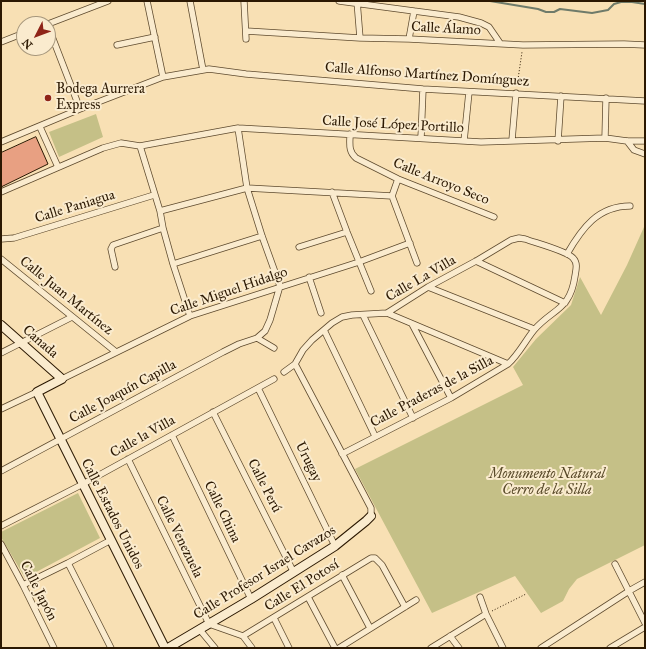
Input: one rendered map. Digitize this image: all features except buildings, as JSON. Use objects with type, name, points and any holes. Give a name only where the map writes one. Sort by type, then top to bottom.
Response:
[{"type":"street","points":[[56,22],[108,1]]},
{"type":"street","points":[[147,1],[164,77]]},
{"type":"street","points":[[190,1],[206,69]]},
{"type":"street","points":[[244,1],[246,39]]},
{"type":"street","points":[[339,1],[357,2],[459,17],[481,23],[489,27],[500,43]]},
{"type":"street","points":[[357,2],[360,38]]},
{"type":"street","points":[[409,39],[414,11]]},
{"type":"street","name":"Calle Álamo","points":[[246,31],[360,38],[523,45],[645,45]]},
{"type":"street","points":[[1,42],[16,36]]},
{"type":"street","points":[[117,45],[155,37]]},
{"type":"street","points":[[56,46],[80,109]]},
{"type":"street","name":"Calle Alfonso Martínez Domínguez","points":[[1,142],[80,109],[164,77],[206,69],[246,74],[423,89],[645,101]]},
{"type":"street","points":[[421,138],[423,89]]},
{"type":"street","points":[[464,141],[469,92]]},
{"type":"street","points":[[512,140],[516,93]]},
{"type":"street","points":[[558,140],[561,96]]},
{"type":"street","points":[[605,138],[606,98]]},
{"type":"street","points":[[40,127],[58,167]]},
{"type":"street","points":[[238,128],[248,188],[262,236],[280,286],[270,320],[265,331],[257,338],[274,348]]},
{"type":"street","name":"Calle José López Portillo","points":[[1,192],[103,148],[121,143],[140,146],[238,128],[481,142],[605,138],[627,141],[645,141]]},
{"type":"street","name":"Calle Arroyo Seco","points":[[350,134],[350,149],[356,158],[398,179],[494,217]]},
{"type":"street","points":[[627,141],[634,150],[645,154]]},
{"type":"street","points":[[140,146],[160,211],[173,264],[190,316]]},
{"type":"street","points":[[398,179],[392,196],[417,262]]},
{"type":"street","points":[[160,211],[248,188],[392,196]]},
{"type":"street","points":[[332,192],[371,291]]},
{"type":"street","name":"Calle Paniagua","points":[[1,239],[14,238],[154,195]]},
{"type":"street","points":[[567,254],[583,230],[600,214],[618,206],[630,206]]},
{"type":"street","points":[[115,267],[111,249],[113,245],[163,228]]},
{"type":"street","points":[[299,247],[347,232]]},
{"type":"street","points":[[173,264],[262,236]]},
{"type":"street","name":"Calle La Villa","points":[[284,372],[295,364],[308,345],[324,330],[342,318],[352,315],[387,313],[428,287],[511,240],[519,238],[525,239],[567,254]]},
{"type":"street","name":"Calle Miguel Hidalgo","points":[[62,379],[190,316],[359,262],[410,243]]},
{"type":"street","name":"Calle Praderas de la Silla","points":[[342,454],[451,398],[508,364],[515,358],[534,330],[566,303],[574,285],[576,265],[575,259],[567,254]]},
{"type":"street","name":"Calle Juan Martínez","points":[[1,259],[116,352]]},
{"type":"street","points":[[476,261],[566,303]]},
{"type":"street","points":[[309,278],[321,313]]},
{"type":"street","points":[[428,287],[534,330]]},
{"type":"street","points":[[387,313],[508,364]]},
{"type":"street","points":[[363,315],[413,418]]},
{"type":"street","points":[[1,353],[72,317]]},
{"type":"street","points":[[412,324],[451,398]]},
{"type":"street","name":"Canada","points":[[1,325],[62,379]]},
{"type":"street","points":[[324,330],[375,436]]},
{"type":"street","name":"Calle Joaquín Capilla","points":[[1,471],[223,352],[239,344],[257,338]]},
{"type":"street","points":[[295,364],[370,508],[371,516]]},
{"type":"street","points":[[1,409],[62,379]]},
{"type":"street","name":"Calle la Villa","points":[[1,526],[83,484],[274,379]]},
{"type":"street","name":"Urugay","points":[[258,388],[335,546]]},
{"type":"street","name":"Calle Estados Unidos","points":[[37,392],[165,648]]},
{"type":"street","name":"Calle Perú","points":[[213,412],[293,571]]},
{"type":"street","name":"Calle China","points":[[172,435],[251,599]]},
{"type":"street","name":"Calle Venezuela","points":[[128,459],[209,624]]},
{"type":"street","name":"Calle Profesor Israel Cavazos","points":[[168,648],[251,599],[293,571],[335,546],[371,516]]},
{"type":"street","points":[[23,585],[111,540]]},
{"type":"street","name":"Calle Japón","points":[[1,544],[54,648]]},
{"type":"street","name":"Calle El Potosí","points":[[243,636],[368,559],[375,558],[382,565],[405,607]]},
{"type":"street","points":[[68,563],[112,648]]},
{"type":"street","points":[[615,564],[645,623]]},
{"type":"street","points":[[342,575],[370,628]]},
{"type":"street","points":[[541,648],[645,582]]},
{"type":"street","points":[[308,597],[335,648]]},
{"type":"street","points":[[480,597],[486,614],[503,648]]},
{"type":"street","points":[[339,648],[416,600]]},
{"type":"street","points":[[431,648],[486,614]]},
{"type":"street","points":[[274,618],[289,648]]},
{"type":"street","points":[[209,624],[243,636],[252,648]]},
{"type":"street","points":[[610,648],[645,627]]},
{"type":"street","points":[[200,630],[215,648]]},
{"type":"street","points":[[450,636],[459,648]]},
{"type":"path","points":[[516,93],[523,45]]},
{"type":"path","points":[[486,614],[526,594]]},
{"type":"green space","points":[[96,114],[103,137],[59,157],[49,132]]},
{"type":"green space","name":"Monumento Natural Cerro de la Silla","points":[[644,227],[645,545],[577,579],[569,589],[563,601],[541,613],[515,576],[432,613],[355,469],[523,385],[513,367],[536,339],[571,305],[580,277],[601,315],[627,265]]},
{"type":"green space","points":[[78,493],[100,538],[25,578],[1,537],[1,532]]},
{"type":"waterway","points":[[490,1],[538,9],[546,12],[554,12],[560,9],[592,13],[608,10],[614,4],[621,2],[645,4]]},
{"type":"place","name":"Bodega Aurrera Express","points":[[48,98]]}]
